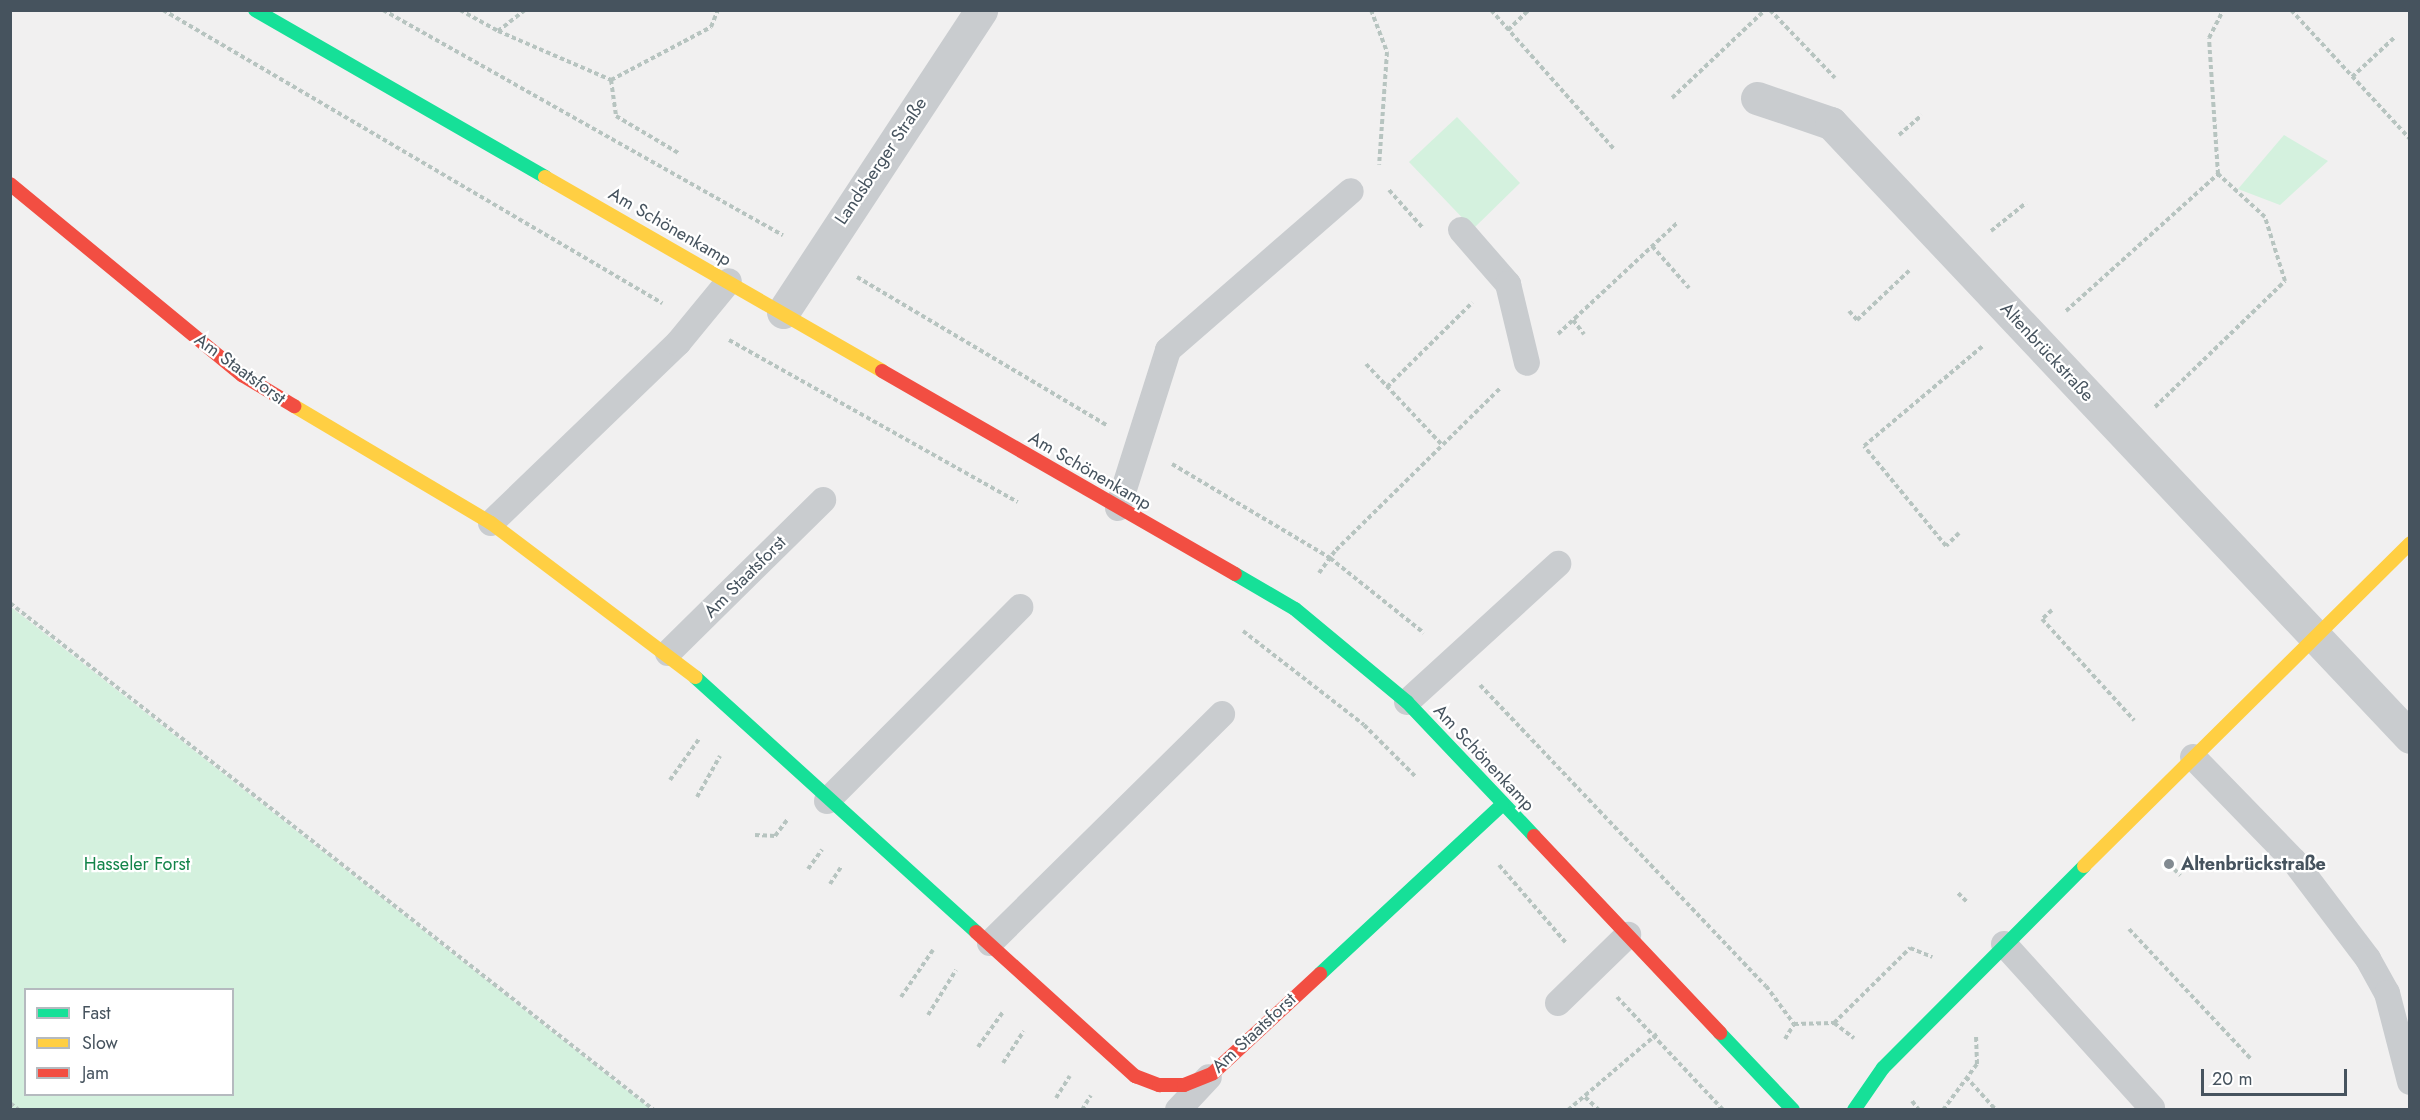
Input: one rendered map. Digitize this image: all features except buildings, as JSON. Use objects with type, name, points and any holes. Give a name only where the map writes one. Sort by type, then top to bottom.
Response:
[{"type":"street","name":"Am Schönenkamp","points":[[255,10],[783,312],[1295,609],[1407,702],[1502,805],[1694,1002],[1793,1110]]},
{"type":"street","name":"Landsberger Straße","points":[[783,312],[981,10]]},
{"type":"street","name":"Altenbrückstraße","points":[[1757,99],[1831,123],[2314,640],[2409,736]]},
{"type":"street","name":"Am Staatsforst","points":[[10,184],[259,387],[492,523],[668,653],[827,801],[987,940],[1135,1076],[1159,1085],[1184,1085],[1213,1073],[1502,805]]},
{"type":"street","points":[[1854,1110],[1883,1068],[2409,543]]},
{"type":"lane","points":[[1118,508],[1168,350],[1352,191]]},
{"type":"lane","points":[[1461,230],[1508,284],[1527,363]]},
{"type":"lane","points":[[492,523],[695,322],[729,282]]},
{"type":"lane","name":"Am Staatsforst","points":[[668,653],[823,500]]},
{"type":"lane","points":[[1407,702],[1558,564]]},
{"type":"lane","points":[[827,801],[1020,607]]},
{"type":"lane","points":[[987,940],[1222,714]]},
{"type":"lane","points":[[2193,757],[2294,861],[2368,958],[2387,993],[2409,1082]]},
{"type":"lane","points":[[1558,1003],[1629,935]]},
{"type":"lane","points":[[2004,945],[2152,1108]]},
{"type":"lane","points":[[1178,1110],[1213,1073]]},
{"type":"path","points":[[163,10],[695,322],[1029,508]]},
{"type":"path","points":[[383,10],[818,256],[1330,558],[1455,658],[1766,986],[1794,1024]]},
{"type":"path","points":[[460,10],[498,31],[611,80]]},
{"type":"path","points":[[498,31],[525,10]]},
{"type":"path","points":[[611,80],[711,27],[718,10]]},
{"type":"path","points":[[1371,10],[1388,52],[1378,177]]},
{"type":"path","points":[[1491,10],[1615,150]]},
{"type":"path","points":[[1508,30],[1530,10]]},
{"type":"path","points":[[1672,98],[1765,10]]},
{"type":"path","points":[[2149,412],[2285,280],[2265,217],[2218,174],[2209,38],[2223,10]]},
{"type":"path","points":[[2291,10],[2409,139]]},
{"type":"path","points":[[2352,76],[2395,37]]},
{"type":"path","points":[[611,80],[615,116],[680,154]]},
{"type":"path","points":[[1894,140],[1922,115]]},
{"type":"path","points":[[2069,324],[2061,315],[2218,174]]},
{"type":"path","points":[[1385,185],[1430,236]]},
{"type":"path","points":[[1984,237],[2026,204]]},
{"type":"path","points":[[1295,609],[1330,558],[1441,444],[1678,222]]},
{"type":"path","points":[[1652,246],[1689,288]]},
{"type":"path","points":[[1849,310],[1857,320],[1914,266]]},
{"type":"path","points":[[1387,387],[1482,294]]},
{"type":"path","points":[[1573,320],[1584,334]]},
{"type":"path","points":[[1959,533],[1946,546],[1864,446],[1994,336]]},
{"type":"path","points":[[1366,364],[1441,444]]},
{"type":"path","points":[[10,603],[654,1110]]},
{"type":"path","points":[[2052,610],[2042,619],[2134,720]]},
{"type":"path","points":[[1234,624],[1364,725],[1421,782]]},
{"type":"path","points":[[670,780],[720,703]]},
{"type":"path","points":[[2169,864],[2180,875]]},
{"type":"path","points":[[1958,893],[1967,902]]},
{"type":"path","points":[[901,997],[957,915]]},
{"type":"path","points":[[2129,929],[2251,1059]]},
{"type":"path","points":[[928,1015],[987,940]]},
{"type":"path","points":[[1794,1024],[1834,1023],[1910,948]]},
{"type":"path","points":[[1568,1110],[1694,1002]]},
{"type":"path","points":[[1787,1035],[1794,1024]]},
{"type":"path","points":[[1943,1110],[1965,1077],[1977,1064]]},
{"type":"path","points":[[1965,1077],[1996,1110]]},
{"type":"path","points":[[1585,1096],[1599,1110]]},
{"type":"path","points":[[10,1103],[19,1110]]},
{"type":"green space","points":[[1457,117],[1520,183],[1473,229],[1409,162]]},
{"type":"green space","points":[[2284,135],[2328,161],[2280,205],[2238,189]]},
{"type":"green space","name":"Hasseler Forst","points":[[10,607],[11,607],[651,1109],[11,1109]]},
{"type":"traffic: fast","points":[[255,10],[545,177]]},
{"type":"traffic: fast","points":[[1235,574],[1295,609],[1407,702],[1534,836]]},
{"type":"traffic: fast","points":[[695,677],[976,932]]},
{"type":"traffic: fast","points":[[1320,974],[1502,805]]},
{"type":"traffic: fast","points":[[1854,1110],[1883,1068],[2084,866]]},
{"type":"traffic: fast","points":[[1720,1033],[1793,1110]]},
{"type":"traffic: slow","points":[[545,177],[882,371]]},
{"type":"traffic: slow","points":[[294,406],[491,523],[695,677]]},
{"type":"traffic: slow","points":[[2084,866],[2410,543]]},
{"type":"traffic: jam","points":[[10,184],[242,375],[294,406]]},
{"type":"traffic: jam","points":[[882,371],[1235,574]]},
{"type":"traffic: jam","points":[[1534,836],[1720,1033]]},
{"type":"traffic: jam","points":[[976,932],[1135,1076],[1159,1085],[1184,1085],[1213,1073],[1320,974]]},
{"type":"place","name":"Altenbrückstraße","points":[[2169,864]]}]
